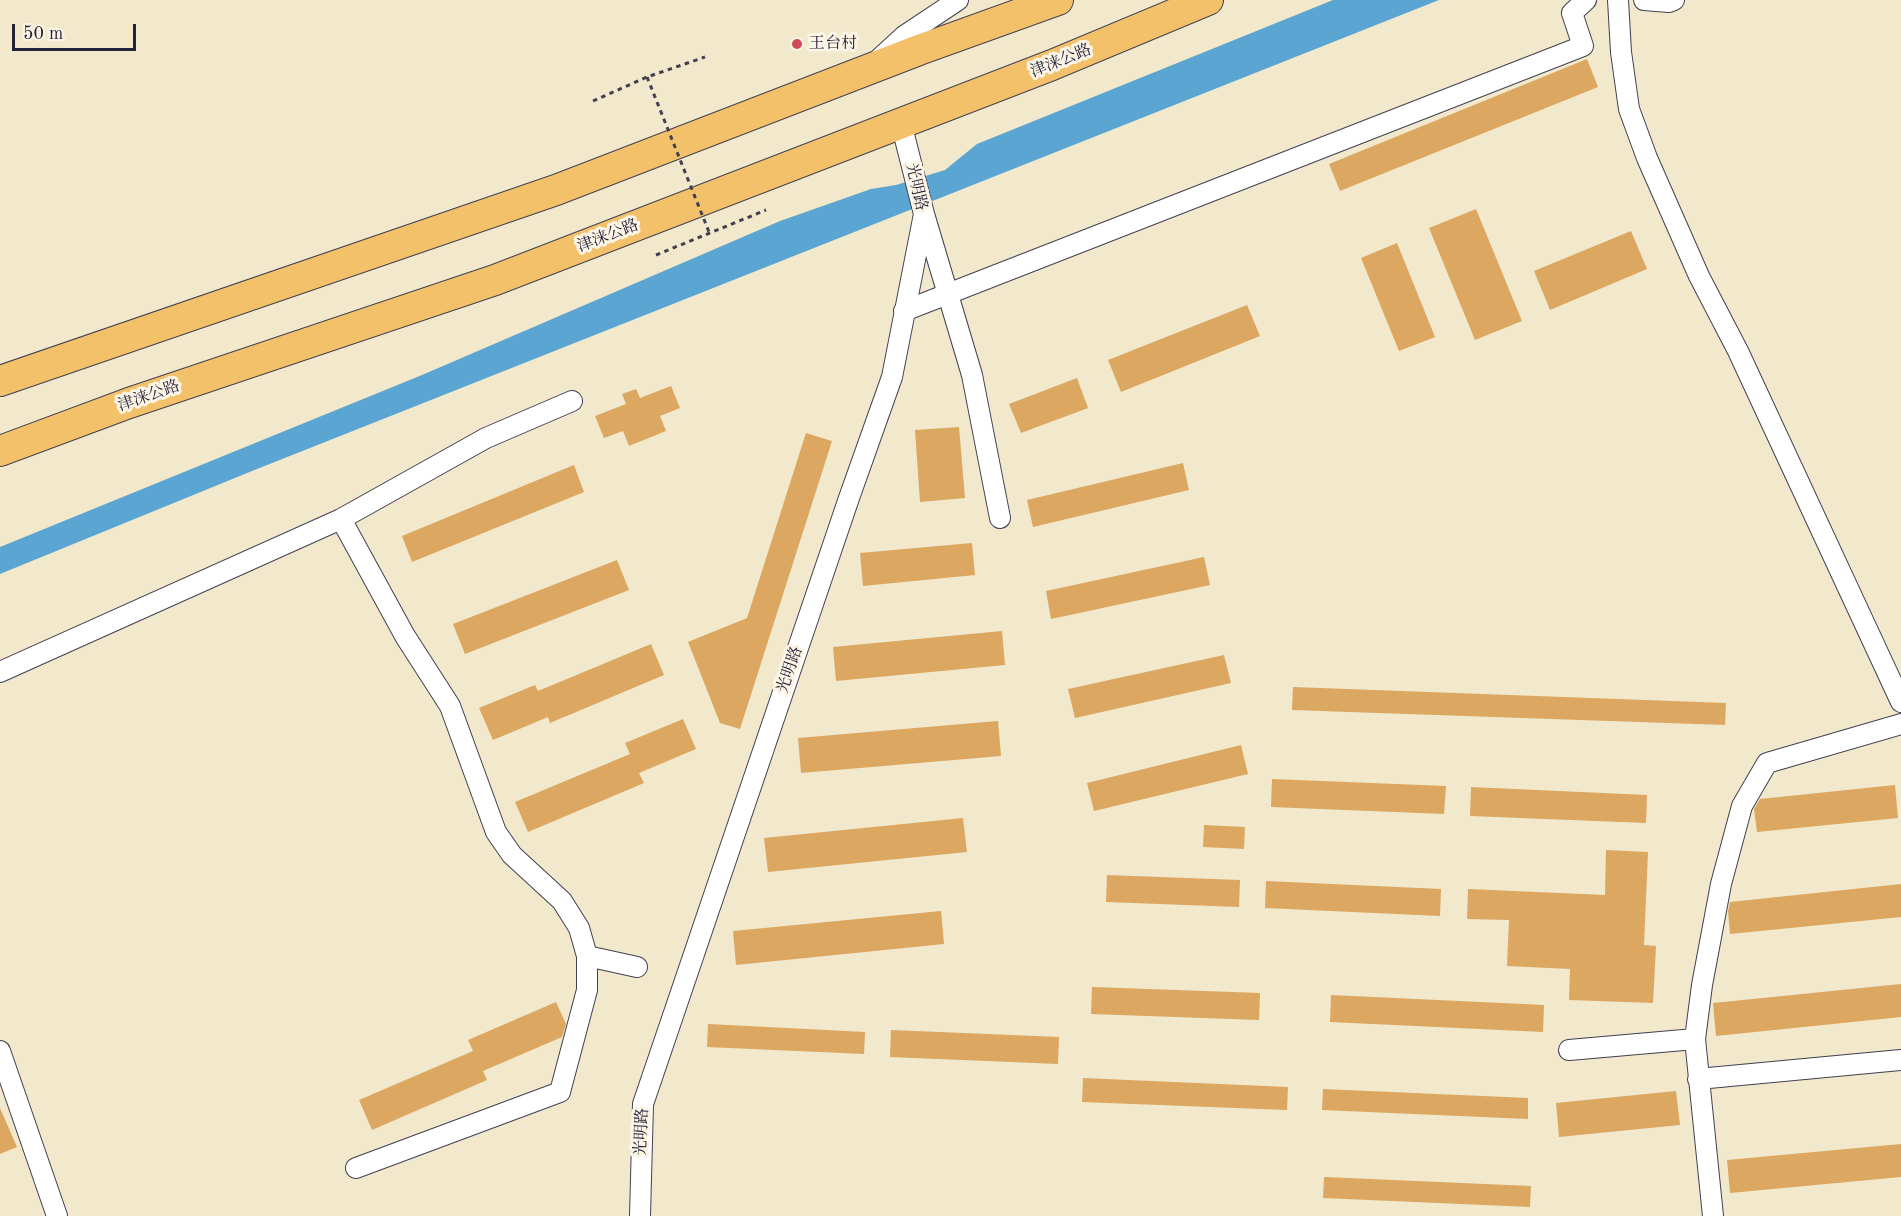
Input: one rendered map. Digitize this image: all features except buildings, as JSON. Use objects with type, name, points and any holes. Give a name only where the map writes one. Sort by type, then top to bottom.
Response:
[{"type":"highway","points":[[0,381],[556,190],[919,50],[1058,0]]},
{"type":"highway","name":"津涞公路","points":[[0,451],[129,403],[495,279],[1052,65],[1208,0]]},
{"type":"street","points":[[863,73],[904,36],[958,0]]},
{"type":"street","points":[[904,311],[1582,45],[1572,13],[1586,0]]},
{"type":"street","points":[[1618,0],[1621,52],[1629,109],[1647,158],[1699,276],[1738,351],[1901,702]]},
{"type":"street","points":[[1644,0],[1669,2],[1674,0]]},
{"type":"street","name":"光明路","points":[[640,1216],[643,1104],[702,926],[892,377],[924,214],[901,123]]},
{"type":"street","points":[[924,214],[972,375],[1000,518]]},
{"type":"street","points":[[0,672],[341,519],[486,438],[572,402]]},
{"type":"street","points":[[341,519],[405,636],[450,706],[496,832],[512,855],[562,901],[579,928],[587,956],[587,990],[560,1092],[356,1168]]},
{"type":"street","points":[[1713,1216],[1695,1039],[1702,985],[1721,884],[1742,806],[1767,763],[1901,724]]},
{"type":"street","points":[[587,956],[637,967]]},
{"type":"street","points":[[1569,1050],[1695,1039]]},
{"type":"street","points":[[0,1051],[57,1216]]},
{"type":"street","points":[[1698,1079],[1901,1060]]},
{"type":"path","points":[[593,100],[647,77],[705,57]]},
{"type":"path","points":[[647,77],[709,232]]},
{"type":"path","points":[[657,255],[766,210]]},
{"type":"water","points":[[1333,0],[1439,0],[252,471],[0,574],[0,547],[422,375],[780,221],[871,189],[896,185],[945,170],[977,144]]},
{"type":"place","name":"王台村","points":[[797,44]]}]
